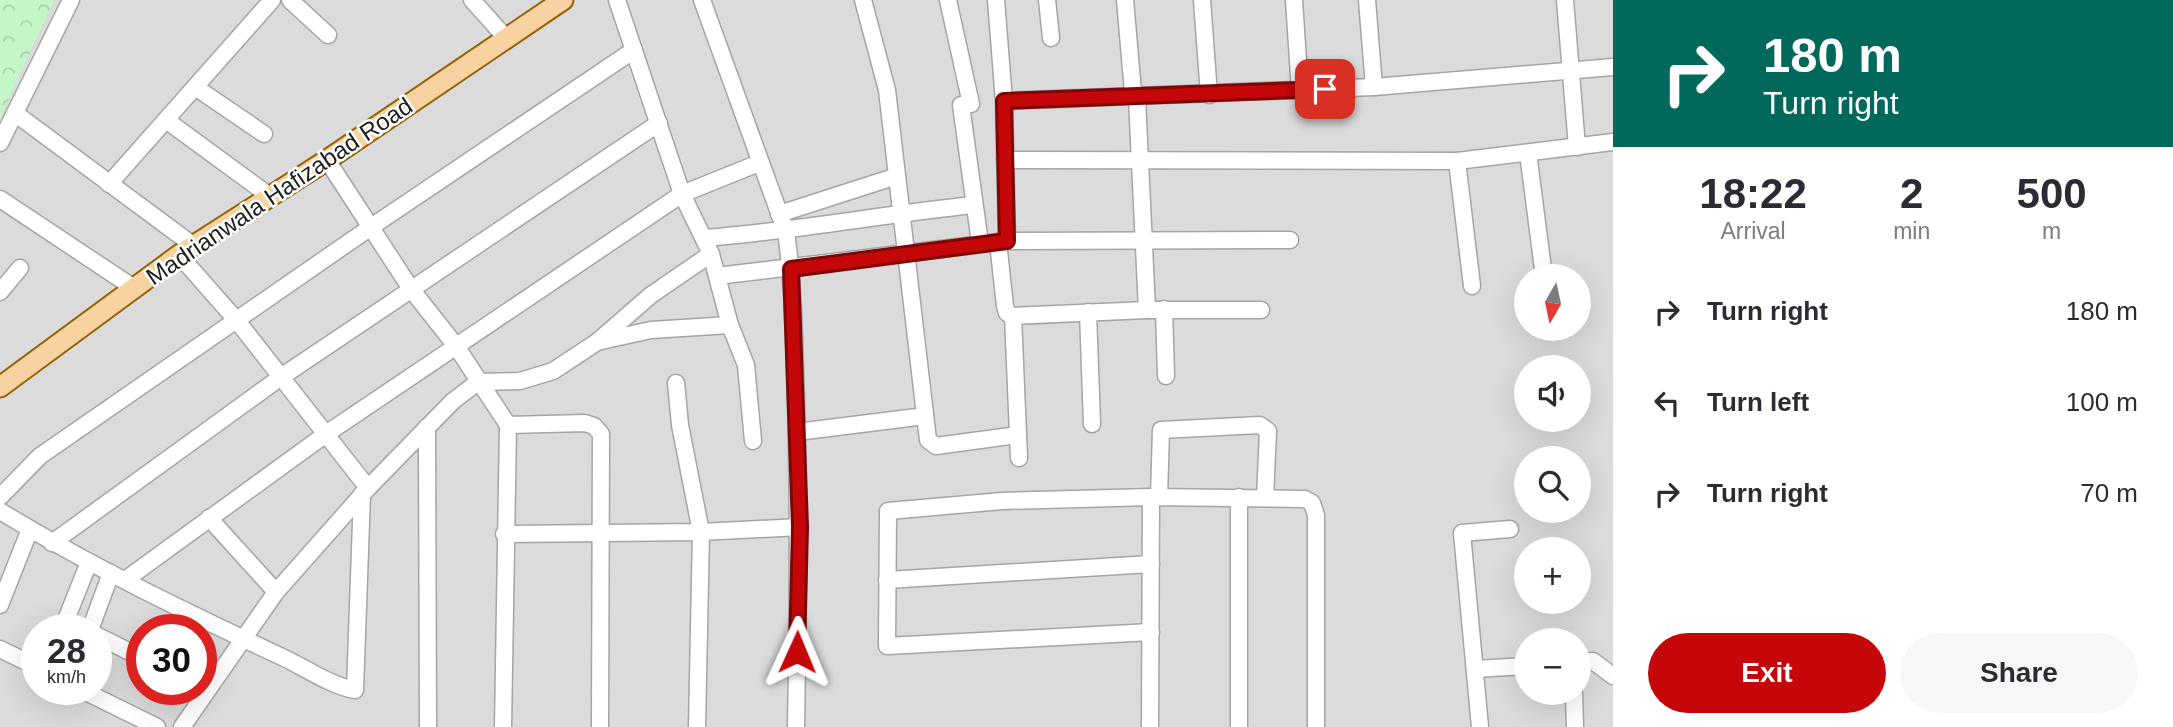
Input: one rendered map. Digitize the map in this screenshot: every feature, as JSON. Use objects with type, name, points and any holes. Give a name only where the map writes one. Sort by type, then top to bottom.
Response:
[{"type":"main road","name":"Madrianwala Hafizabad Road","points":[[0,387],[186,250],[327,160],[563,0]]},
{"type":"street","points":[[0,143],[71,0]]},
{"type":"street","points":[[109,184],[272,0]]},
{"type":"street","points":[[290,0],[328,34]]},
{"type":"street","points":[[472,0],[506,38]]},
{"type":"street","points":[[617,0],[682,194],[711,254],[730,325],[746,365],[753,441]]},
{"type":"street","points":[[702,0],[786,232],[791,269],[800,527],[796,727]]},
{"type":"street","points":[[863,0],[887,90],[928,440],[936,446],[1018,435]]},
{"type":"street","points":[[948,0],[971,104],[961,105],[980,243]]},
{"type":"street","points":[[996,0],[1004,101],[1002,241],[1007,313],[1013,316],[1164,309],[1261,310]]},
{"type":"street","points":[[1047,0],[1051,38]]},
{"type":"street","points":[[1125,0],[1133,92],[1137,99],[1147,310]]},
{"type":"street","points":[[1202,0],[1209,95]]},
{"type":"street","points":[[1294,0],[1300,90]]},
{"type":"street","points":[[1367,0],[1374,87]]},
{"type":"street","points":[[1565,0],[1577,148]]},
{"type":"street","points":[[0,497],[40,456],[370,227],[634,50]]},
{"type":"street","points":[[1004,101],[1137,99],[1374,87],[1613,67]]},
{"type":"street","points":[[194,87],[264,134]]},
{"type":"street","points":[[0,511],[89,562],[242,639],[355,690],[365,491],[186,250],[109,184],[16,114]]},
{"type":"street","points":[[166,120],[271,197]]},
{"type":"street","points":[[52,543],[281,377],[659,123]]},
{"type":"street","points":[[1005,160],[1457,161],[1613,142]]},
{"type":"street","points":[[1528,153],[1542,264]]},
{"type":"street","points":[[327,160],[411,289],[456,346],[508,425],[504,534],[503,727]]},
{"type":"street","points":[[1457,161],[1472,286]]},
{"type":"street","points":[[97,614],[118,576],[209,518],[326,435],[682,194],[759,163]]},
{"type":"street","points":[[779,214],[897,176]]},
{"type":"street","points":[[0,199],[134,288]]},
{"type":"street","points":[[705,238],[786,232],[901,213],[974,205]]},
{"type":"street","points":[[717,276],[1002,241],[1290,240]]},
{"type":"street","points":[[217,672],[276,592],[365,491],[427,427],[478,382],[520,381],[553,371],[597,342],[651,295],[711,254]]},
{"type":"street","points":[[0,292],[2,293],[20,268]]},
{"type":"street","points":[[1164,309],[1166,376]]},
{"type":"street","points":[[1088,312],[1092,424]]},
{"type":"street","points":[[1013,316],[1019,458]]},
{"type":"street","points":[[597,342],[651,330],[730,325]]},
{"type":"street","points":[[676,383],[680,425],[701,532],[697,727]]},
{"type":"street","points":[[797,432],[925,415]]},
{"type":"street","points":[[508,425],[585,423],[594,426],[601,434],[600,727]]},
{"type":"street","points":[[1150,727],[1151,564],[1161,430],[1260,425],[1268,431],[1265,498]]},
{"type":"street","points":[[427,427],[428,727]]},
{"type":"street","points":[[1151,632],[887,646],[887,517],[891,509],[1002,501],[1155,497],[1305,499],[1312,503],[1316,515],[1316,727]]},
{"type":"street","points":[[1239,497],[1239,727]]},
{"type":"street","points":[[209,518],[276,592]]},
{"type":"street","points":[[504,534],[701,532],[800,527]]},
{"type":"street","points":[[0,605],[30,529]]},
{"type":"street","points":[[1480,727],[1462,533],[1510,529]]},
{"type":"street","points":[[68,614],[89,562]]},
{"type":"street","points":[[887,580],[1151,564]]},
{"type":"street","points":[[0,649],[21,659]]},
{"type":"street","points":[[1599,665],[1613,655]]},
{"type":"street","points":[[1591,661],[1613,676]]},
{"type":"street","points":[[1475,669],[1514,667]]},
{"type":"street","points":[[112,705],[158,727]]},
{"type":"street","points":[[182,727],[195,705]]},
{"type":"street","points":[[1574,705],[1575,727]]},
{"type":"shaded area","points":[[0,0],[1613,0],[1613,727],[0,727]]},
{"type":"green space","points":[[0,0],[54,0],[0,118]]},
{"type":"route","points":[[797,652],[800,527],[796,325],[791,269],[905,252],[1007,241],[1004,101],[1137,99],[1325,89]]}]
